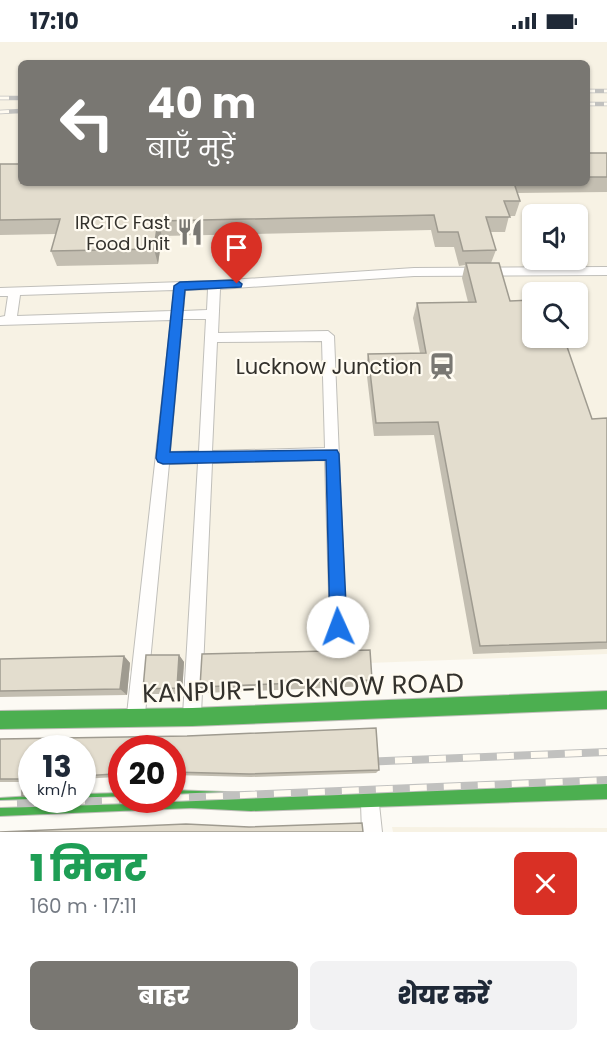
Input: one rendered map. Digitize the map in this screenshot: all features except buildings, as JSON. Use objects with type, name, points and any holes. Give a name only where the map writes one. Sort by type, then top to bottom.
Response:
[{"type":"main road","name":"KANPUR-LUCKNOW ROAD","points":[[0,720],[136,719],[607,700]]},
{"type":"main road","points":[[0,807],[191,800],[251,802],[370,799],[607,790]]},
{"type":"lane","points":[[0,292],[214,285],[414,272],[607,271]]},
{"type":"lane","points":[[192,717],[214,285]]},
{"type":"lane","points":[[136,719],[180,286]]},
{"type":"lane","points":[[15,291],[5,321],[213,314]]},
{"type":"lane","points":[[211,338],[328,336],[338,627]]},
{"type":"lane","points":[[163,458],[332,454]]},
{"type":"lane","points":[[370,799],[372,832]]},
{"type":"shaded area","points":[[0,42],[607,42],[607,654],[207,669],[0,673]]},
{"type":"shaded area","points":[[392,827],[607,828],[607,832],[393,832]]},
{"type":"railway","points":[[590,91],[607,91]]},
{"type":"railway","points":[[0,98],[18,98]]},
{"type":"railway","points":[[590,104],[607,104]]},
{"type":"railway","points":[[0,112],[18,111]]},
{"type":"railway","points":[[361,762],[607,752]]},
{"type":"railway","points":[[186,797],[607,780]]},
{"type":"railway","points":[[0,804],[108,801]]},
{"type":"traffic: fast","points":[[0,720],[192,717],[607,700]]},
{"type":"traffic: fast","points":[[0,807],[191,799],[251,802],[607,790]]},
{"type":"place","name":"IRCTC Fast Food Unit","points":[[190,232]]},
{"type":"place","name":"Lucknow Junction","points":[[442,366]]},
{"type":"route","points":[[237,284],[180,286],[163,458],[332,454],[338,627]]}]
